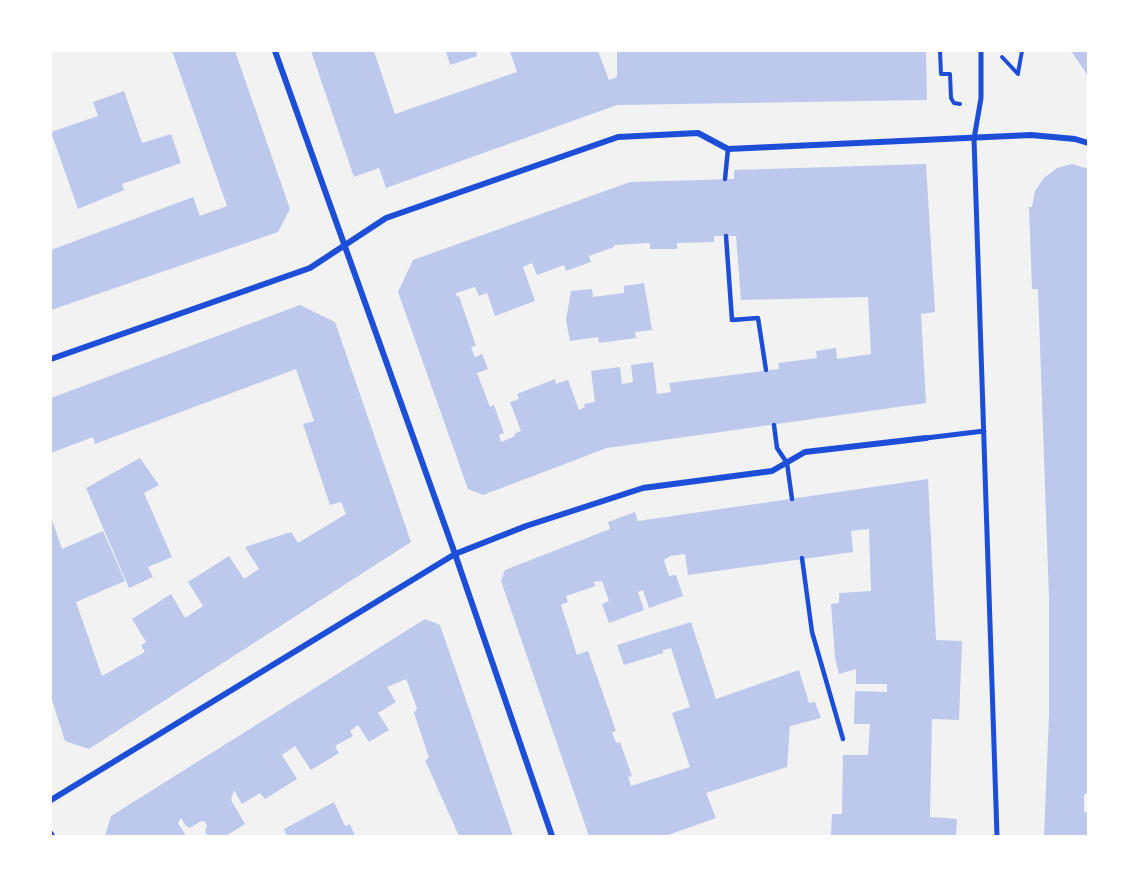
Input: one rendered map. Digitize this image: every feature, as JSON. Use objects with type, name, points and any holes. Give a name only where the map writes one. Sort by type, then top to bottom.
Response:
[{"type":"street","points":[[275,51],[455,554],[552,836]]},
{"type":"street","points":[[981,51],[979,110],[974,139],[997,836]]},
{"type":"street","points":[[51,360],[310,268],[386,218],[618,137],[698,134],[728,149],[1031,135],[1075,139],[1088,143]]},
{"type":"street","points":[[51,800],[455,554],[526,526],[643,488],[772,471],[805,452],[984,431]]},
{"type":"lane","points":[[725,179],[728,149]]},
{"type":"lane","points":[[726,236],[732,320],[758,318],[766,370]]},
{"type":"lane","points":[[774,425],[777,448],[787,463],[792,499]]},
{"type":"lane","points":[[802,558],[812,632],[843,739]]},
{"type":"path","points":[[940,51],[941,74],[950,74],[951,98]]},
{"type":"path","points":[[1001,56],[1018,74],[1022,51]]},
{"type":"building","points":[[172,51],[235,51],[290,209],[278,232],[51,310],[51,250],[193,197],[200,216],[227,206]]},
{"type":"building","points":[[311,51],[374,51],[395,114],[517,72],[510,51],[598,51],[609,80],[617,77],[617,52],[621,51],[926,51],[927,100],[617,105],[386,188],[379,168],[354,177]]},
{"type":"building","points":[[446,51],[476,51],[477,56],[450,65]]},
{"type":"building","points":[[1071,51],[1088,51],[1088,76]]},
{"type":"building","points":[[124,91],[142,143],[171,134],[181,163],[122,184],[124,190],[78,209],[51,132],[98,116],[93,102]]},
{"type":"building","points":[[926,164],[935,312],[921,314],[926,403],[607,448],[483,495],[468,489],[398,292],[413,260],[630,182],[734,179],[734,170]],"holes":[[[714,236],[736,236],[741,300],[868,297],[871,354],[837,359],[836,348],[816,351],[817,358],[778,363],[779,369],[669,383],[671,392],[657,394],[653,362],[631,365],[633,382],[622,384],[620,367],[591,371],[595,402],[584,404],[585,407],[579,410],[568,380],[556,384],[555,379],[517,394],[519,399],[510,402],[521,431],[501,442],[499,435],[504,433],[494,405],[490,407],[477,373],[488,369],[482,354],[475,357],[471,347],[476,346],[456,293],[475,287],[479,296],[487,293],[495,316],[535,301],[523,267],[532,263],[537,275],[564,265],[566,271],[591,262],[589,256],[614,247],[614,245],[650,243],[650,249],[677,249],[677,243],[714,242]]]},
{"type":"building","points":[[1072,164],[1088,169],[1088,691],[1086,692],[1088,695],[1088,792],[1084,795],[1084,812],[1088,813],[1088,836],[1044,836],[1049,715],[1049,598],[1038,289],[1032,289],[1029,207],[1032,207],[1035,191],[1044,178],[1057,168]]},
{"type":"building","points":[[644,283],[652,330],[635,332],[636,338],[599,343],[598,337],[570,341],[566,320],[571,291],[592,289],[593,297],[624,293],[624,286]]},
{"type":"building","points":[[300,305],[335,322],[411,542],[89,749],[65,741],[51,697],[51,517],[62,549],[103,531],[125,581],[76,602],[102,676],[145,652],[141,645],[146,642],[132,619],[171,594],[185,618],[203,606],[188,582],[229,556],[244,579],[259,569],[245,547],[291,532],[298,543],[346,514],[341,502],[330,505],[303,424],[314,421],[296,369],[95,444],[93,437],[51,453],[51,398]]},
{"type":"building","points":[[140,458],[159,485],[144,493],[172,557],[148,567],[153,577],[129,588],[86,488]]},
{"type":"building","points":[[928,479],[936,640],[962,641],[959,720],[932,719],[930,817],[957,819],[956,836],[831,836],[832,814],[842,814],[843,755],[868,755],[870,724],[854,724],[855,691],[887,692],[887,684],[856,684],[856,669],[839,674],[835,658],[831,604],[839,603],[839,593],[871,591],[869,529],[851,531],[853,552],[688,575],[685,554],[670,556],[664,560],[669,576],[676,575],[683,596],[649,608],[643,590],[638,592],[644,610],[609,623],[602,604],[609,601],[602,581],[593,582],[596,586],[566,596],[568,602],[561,605],[577,655],[588,651],[616,731],[612,732],[616,743],[620,742],[632,776],[628,777],[631,786],[690,767],[672,713],[690,707],[671,648],[663,650],[663,653],[624,665],[617,645],[691,622],[716,699],[799,670],[809,703],[815,702],[821,718],[790,726],[787,767],[706,793],[716,818],[665,836],[589,836],[501,581],[505,570],[610,529],[608,522],[635,512],[638,521]]},
{"type":"building","points":[[425,619],[440,625],[513,836],[459,836],[425,760],[429,758],[414,713],[417,708],[406,679],[387,687],[396,702],[378,713],[389,730],[369,742],[358,725],[350,731],[353,736],[335,746],[339,753],[311,770],[295,746],[282,755],[297,779],[265,799],[260,793],[242,804],[234,790],[231,800],[245,824],[226,836],[208,836],[205,832],[207,826],[205,822],[201,821],[190,828],[181,818],[178,823],[186,836],[105,836],[111,816]]},
{"type":"building","points":[[334,802],[345,826],[350,824],[355,836],[287,836],[284,829]]}]
